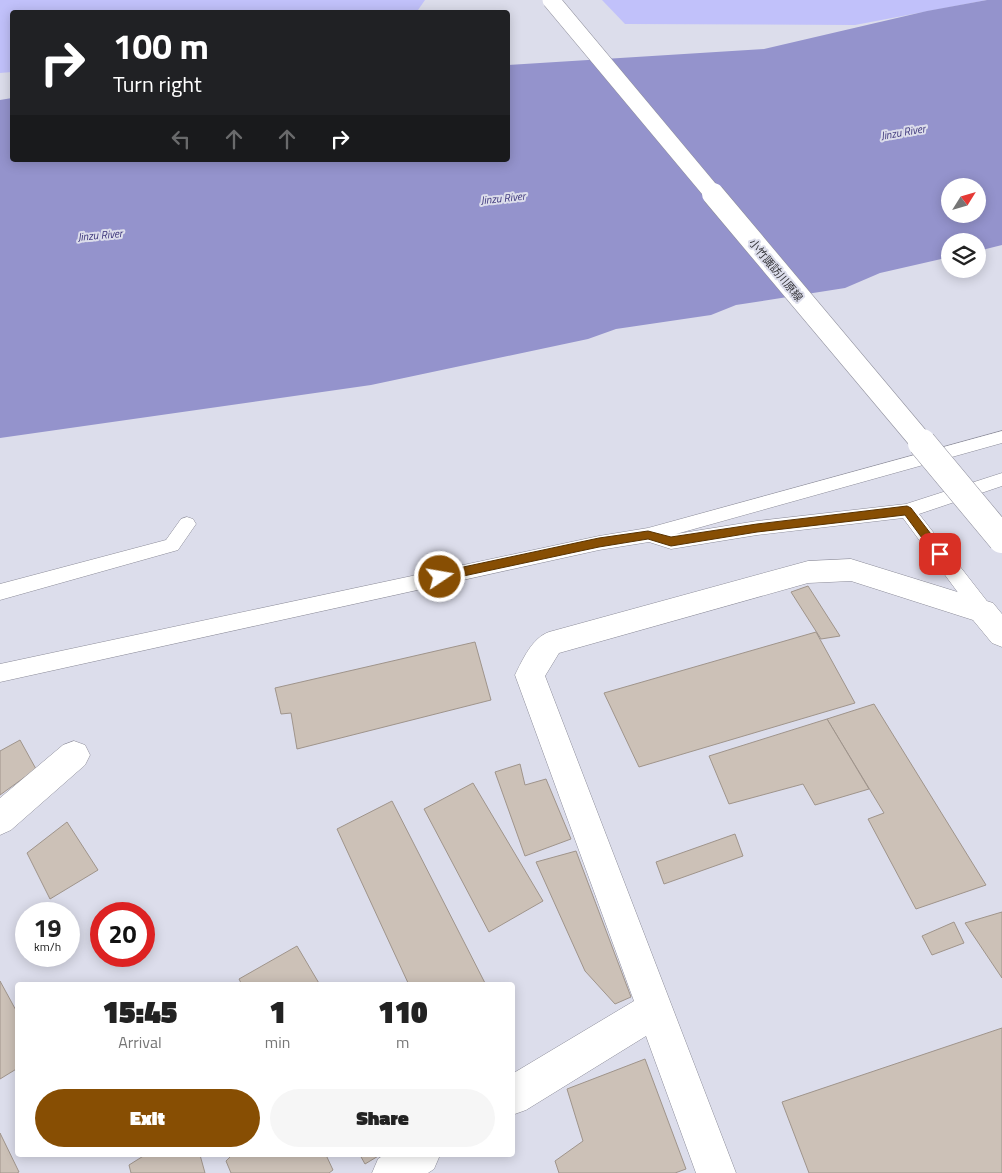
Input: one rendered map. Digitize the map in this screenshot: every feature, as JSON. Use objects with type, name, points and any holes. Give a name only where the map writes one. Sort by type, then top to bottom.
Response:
[{"type":"main road","name":"小竹諏訪川原線","points":[[551,0],[1002,539]]},
{"type":"main road","points":[[716,1173],[530,675],[549,644],[808,572],[851,570],[993,623]]},
{"type":"main road","points":[[0,819],[74,755]]},
{"type":"main road","points":[[515,1094],[654,1010]]},
{"type":"main road","points":[[392,1173],[417,1157]]},
{"type":"lane","points":[[0,672],[591,544],[648,535],[1002,437]]},
{"type":"lane","points":[[648,535],[671,542],[757,528],[907,510],[1002,479]]},
{"type":"lane","points":[[907,510],[993,623]]},
{"type":"lane","points":[[0,592],[172,545],[187,524]]},
{"type":"shaded area","points":[[0,0],[425,0],[418,10],[10,10],[10,72],[0,73]]},
{"type":"shaded area","points":[[602,0],[987,0],[855,25],[625,24]]},
{"type":"water","name":"Jinzu River","points":[[987,0],[1002,0],[1002,245],[986,249],[986,233],[941,233],[941,259],[880,273],[845,288],[736,305],[711,315],[616,329],[588,339],[371,385],[0,438],[0,100],[10,98],[10,162],[510,162],[510,65],[764,49],[927,11]]},
{"type":"building","points":[[808,586],[840,636],[821,639],[791,592]]},
{"type":"building","points":[[816,632],[855,703],[639,767],[604,693]]},
{"type":"building","points":[[475,642],[491,700],[297,749],[291,713],[281,714],[275,688]]},
{"type":"building","points":[[874,704],[986,885],[916,909],[868,819],[884,813],[827,719]]},
{"type":"building","points":[[827,719],[869,789],[815,805],[803,784],[729,804],[709,756]]},
{"type":"building","points":[[20,740],[36,769],[0,795],[0,751]]},
{"type":"building","points":[[520,764],[525,785],[546,779],[571,839],[525,856],[495,772]]},
{"type":"building","points":[[473,783],[543,901],[489,932],[424,809]]},
{"type":"building","points":[[392,801],[484,982],[408,982],[337,829]]},
{"type":"building","points":[[67,822],[98,870],[50,899],[27,853]]},
{"type":"building","points":[[735,834],[743,856],[664,884],[656,862]]},
{"type":"building","points":[[576,851],[631,997],[615,1004],[585,971],[536,862]]},
{"type":"building","points":[[1002,912],[1002,978],[965,923]]},
{"type":"building","points":[[954,922],[964,943],[932,955],[922,936]]},
{"type":"building","points":[[297,946],[318,982],[240,982],[239,979]]},
{"type":"building","points":[[0,981],[15,1008],[15,1070],[0,1079]]},
{"type":"building","points":[[1002,1028],[1002,1173],[809,1173],[782,1102]]},
{"type":"building","points":[[645,1059],[686,1169],[675,1173],[559,1173],[555,1161],[583,1141],[567,1089]]},
{"type":"building","points":[[0,1133],[19,1172],[17,1173],[0,1173]]},
{"type":"building","points":[[142,1157],[201,1157],[205,1173],[131,1173],[129,1165]]},
{"type":"building","points":[[230,1157],[327,1157],[333,1170],[329,1173],[231,1173],[226,1161]]},
{"type":"building","points":[[361,1157],[377,1157],[365,1164]]},
{"type":"route","points":[[440,577],[599,543],[648,535],[671,542],[757,528],[907,510],[940,554]]}]
